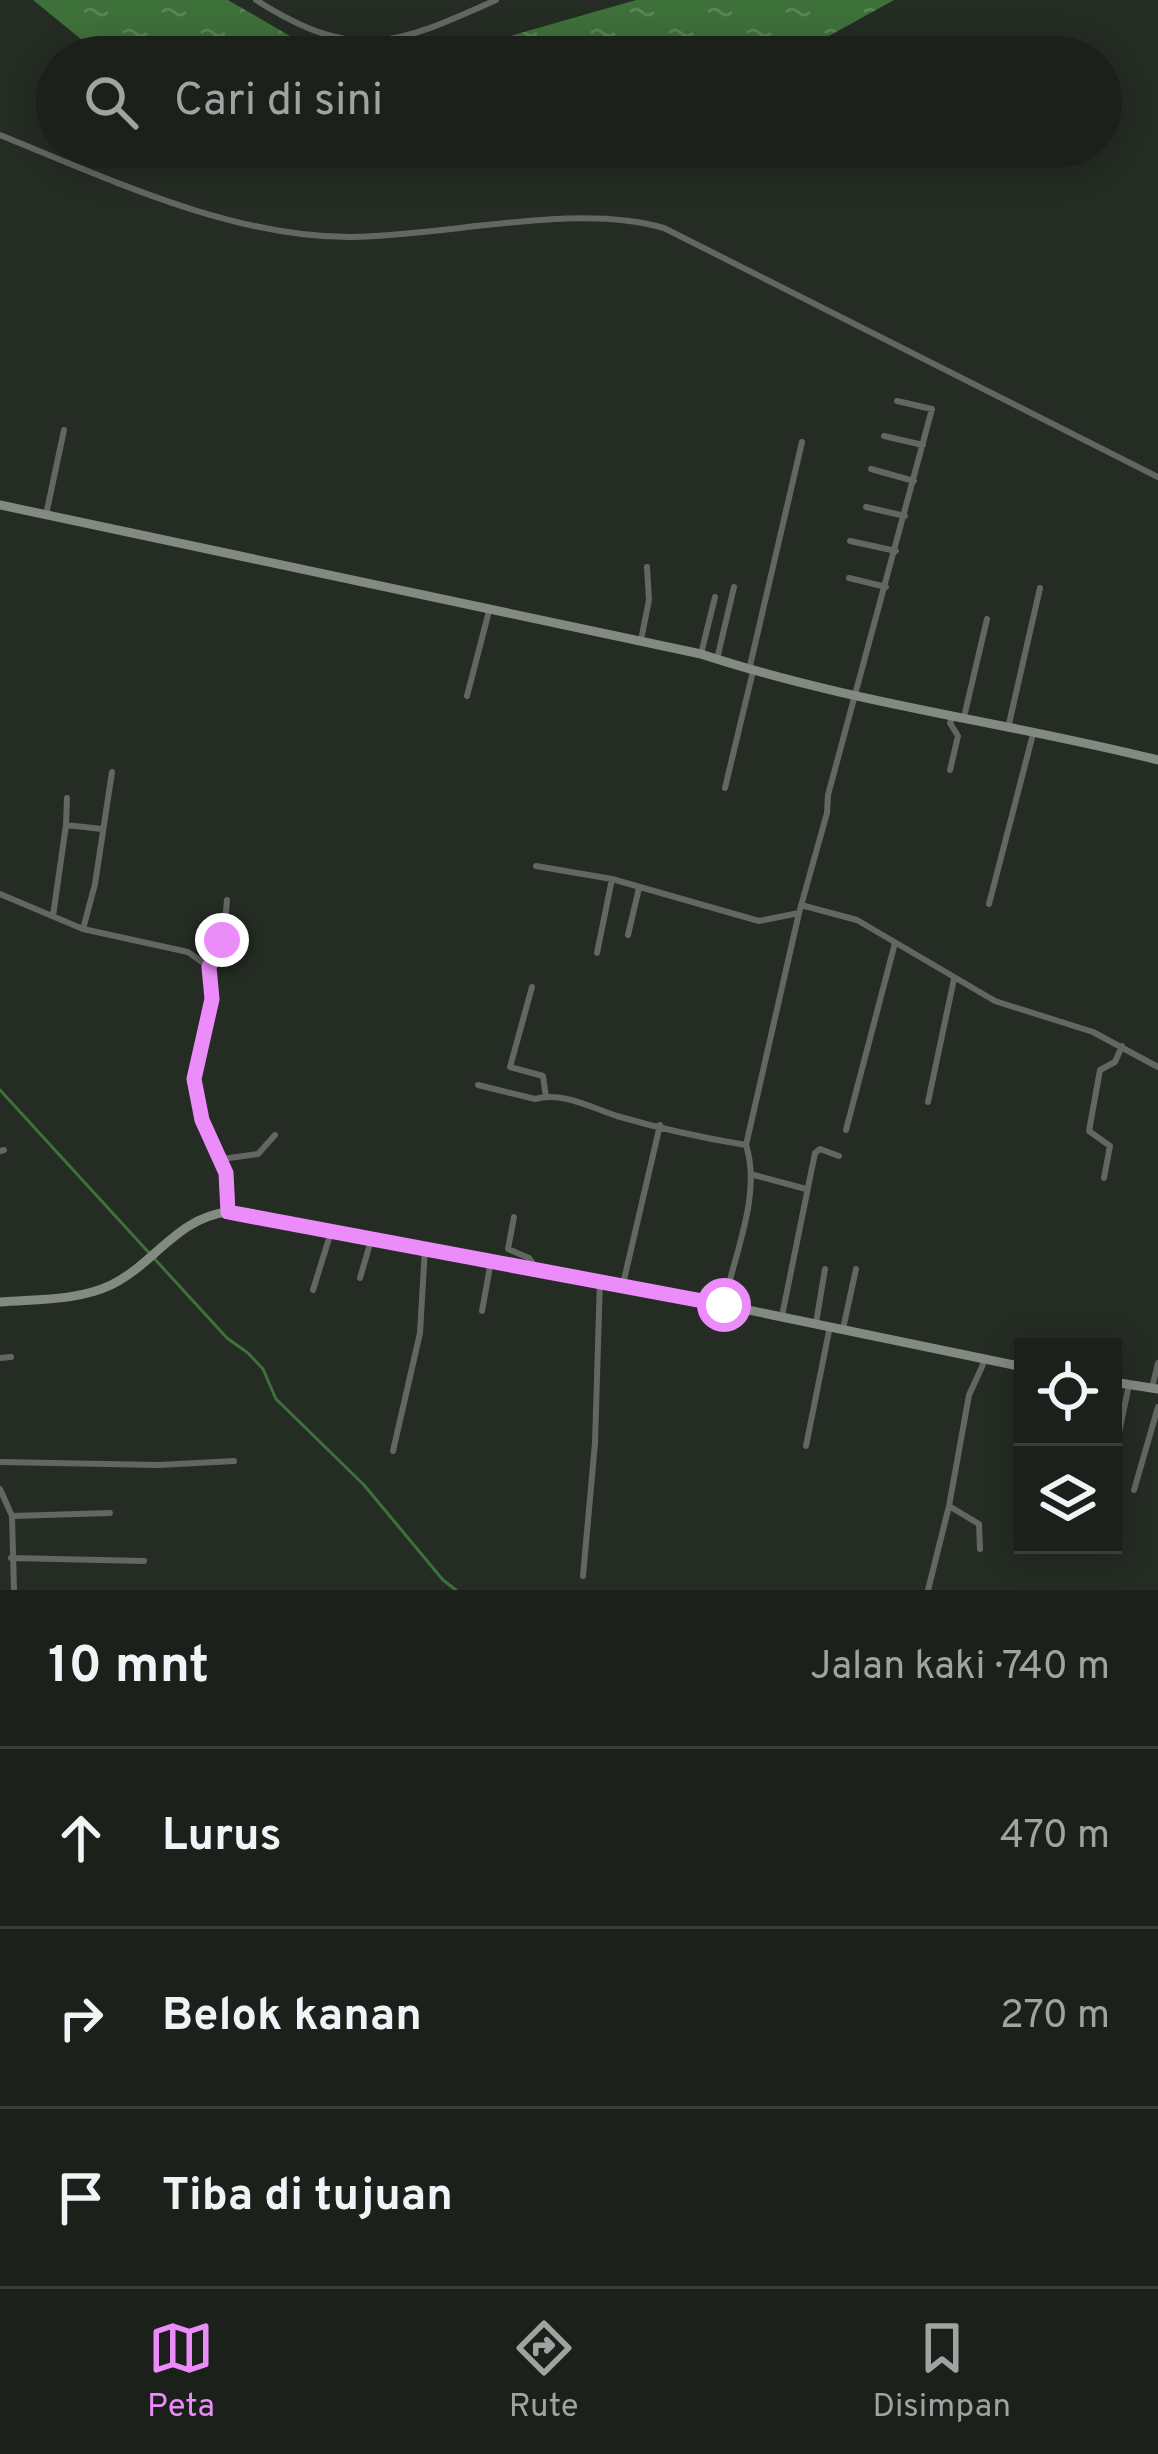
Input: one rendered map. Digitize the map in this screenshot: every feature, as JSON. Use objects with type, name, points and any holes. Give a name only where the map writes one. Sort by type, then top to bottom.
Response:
[{"type":"street","points":[[256,0],[287,20],[329,36]]},
{"type":"street","points":[[415,36],[496,0]]},
{"type":"street","points":[[0,135],[36,149]]},
{"type":"street","points":[[88,168],[213,215],[298,235],[419,234],[586,218],[641,222],[664,229],[1158,477]]},
{"type":"street","points":[[724,1305],[754,1175],[746,1145],[800,909],[932,409],[897,400]]},
{"type":"street","points":[[46,514],[64,430]]},
{"type":"street","points":[[884,436],[923,445]]},
{"type":"street","points":[[725,788],[802,442]]},
{"type":"street","points":[[871,469],[914,481]]},
{"type":"street","points":[[0,505],[701,654],[857,696],[1158,760]]},
{"type":"street","points":[[866,507],[905,516]]},
{"type":"street","points":[[850,541],[896,551]]},
{"type":"street","points":[[640,643],[650,600],[647,567]]},
{"type":"street","points":[[849,578],[886,587]]},
{"type":"street","points":[[717,659],[734,587]]},
{"type":"street","points":[[1007,728],[1040,588]]},
{"type":"street","points":[[701,654],[715,597]]},
{"type":"street","points":[[467,696],[489,611]]},
{"type":"street","points":[[950,770],[958,730],[950,723],[958,716],[987,619]]},
{"type":"street","points":[[989,904],[1033,734]]},
{"type":"street","points":[[83,928],[112,772]]},
{"type":"street","points":[[53,916],[67,799]]},
{"type":"street","points":[[66,825],[102,829]]},
{"type":"street","points":[[536,866],[612,878],[759,922],[800,909],[844,914],[1007,1007],[1093,1032],[1158,1067]]},
{"type":"street","points":[[597,953],[612,878]]},
{"type":"street","points":[[628,934],[639,888]]},
{"type":"street","points":[[0,894],[83,928],[188,952],[209,967]]},
{"type":"street","points":[[227,900],[222,940],[209,967],[212,999],[195,1067],[194,1091],[202,1120],[222,1159],[228,1212]]},
{"type":"street","points":[[846,1130],[895,943]]},
{"type":"street","points":[[928,1102],[954,979]]},
{"type":"street","points":[[532,987],[510,1067],[543,1076],[546,1097]]},
{"type":"street","points":[[1104,1178],[1110,1146],[1089,1131],[1100,1070],[1115,1063],[1122,1046]]},
{"type":"street","points":[[478,1085],[746,1145]]},
{"type":"street","points":[[623,1284],[660,1125]]},
{"type":"street","points":[[222,1159],[258,1154],[275,1135]]},
{"type":"street","points":[[782,1316],[818,1150],[839,1156]]},
{"type":"street","points":[[754,1175],[806,1189]]},
{"type":"street","points":[[0,1302],[86,1294],[117,1282],[194,1223],[228,1212],[623,1284],[1014,1365]]},
{"type":"street","points":[[514,1217],[508,1249],[530,1258],[537,1271]]},
{"type":"street","points":[[313,1290],[332,1228]]},
{"type":"street","points":[[360,1278],[372,1237]]},
{"type":"street","points":[[393,1451],[420,1333],[425,1249]]},
{"type":"street","points":[[482,1311],[491,1261]]},
{"type":"street","points":[[816,1323],[825,1269]]},
{"type":"street","points":[[843,1329],[856,1269]]},
{"type":"street","points":[[584,1576],[595,1443],[600,1280]]},
{"type":"street","points":[[806,1445],[830,1326]]},
{"type":"street","points":[[0,1358],[11,1357]]},
{"type":"street","points":[[928,1590],[969,1395],[986,1358]]},
{"type":"street","points":[[1122,1383],[1155,1389],[1158,1363]]},
{"type":"street","points":[[1116,1446],[1130,1384]]},
{"type":"street","points":[[1134,1490],[1158,1406]]},
{"type":"street","points":[[0,1462],[159,1465],[234,1461]]},
{"type":"street","points":[[0,1490],[12,1516],[14,1590]]},
{"type":"street","points":[[949,1506],[979,1524],[980,1550]]},
{"type":"street","points":[[12,1516],[110,1513]]},
{"type":"street","points":[[10,1558],[144,1561]]},
{"type":"water","points":[[33,0],[228,0],[290,36],[77,36]]},
{"type":"water","points":[[636,0],[894,0],[829,36],[510,36]]},
{"type":"waterway","points":[[0,1090],[227,1338],[263,1369],[276,1399],[364,1485],[456,1590]]},
{"type":"route","points":[[222,940],[209,967],[212,999],[194,1079],[196,1103],[226,1173],[228,1212],[724,1305]]}]
